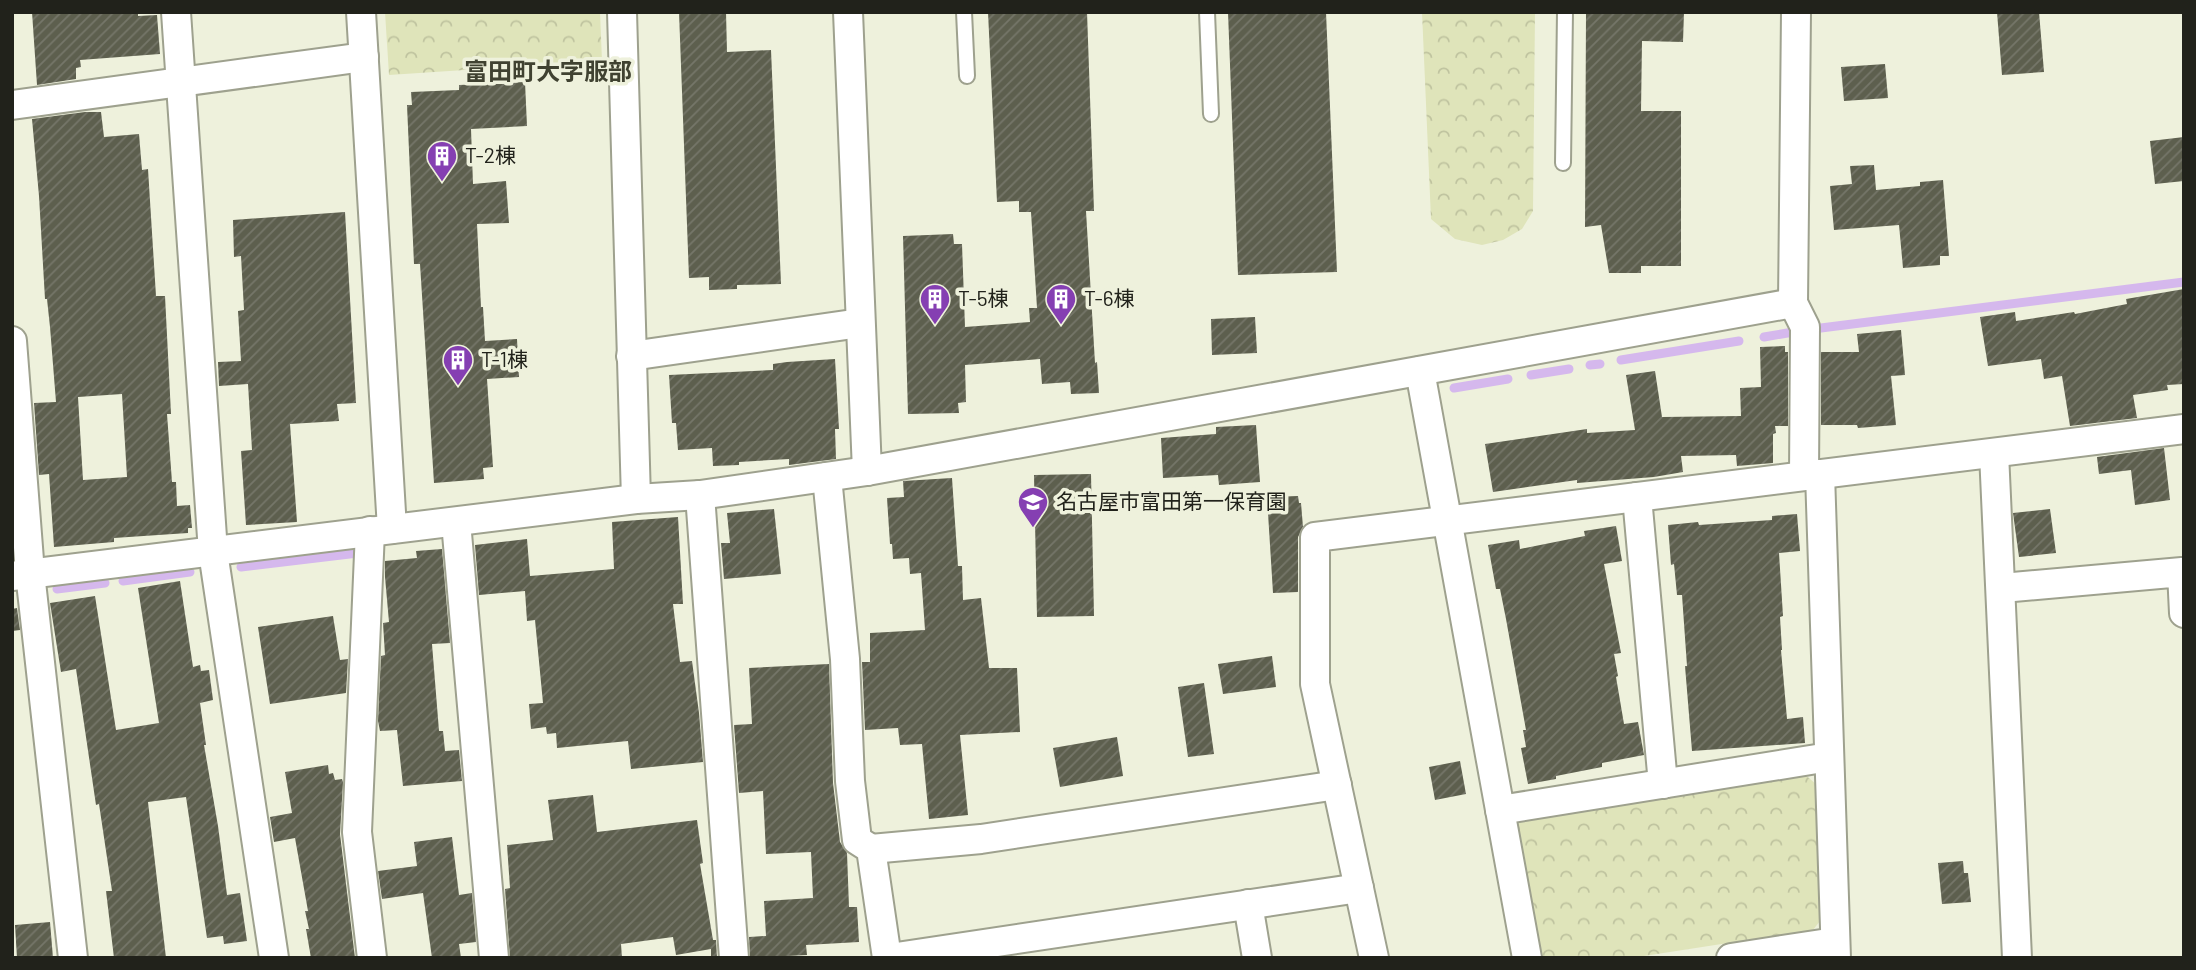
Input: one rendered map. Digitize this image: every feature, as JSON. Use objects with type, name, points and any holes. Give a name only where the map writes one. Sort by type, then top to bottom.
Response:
[{"type":"street","points":[[176,12],[213,552],[274,958]]},
{"type":"street","points":[[360,12],[364,57],[381,530],[357,832],[372,958]]},
{"type":"street","points":[[622,12],[636,499]]},
{"type":"street","points":[[848,12],[867,471]]},
{"type":"street","points":[[1731,958],[1835,950],[1829,757],[1805,327],[1793,303],[1796,12]]},
{"type":"street","points":[[12,105],[364,57]]},
{"type":"street","points":[[21,574],[636,499],[700,495],[867,471],[1793,303]]},
{"type":"street","points":[[631,356],[860,323]]},
{"type":"street","points":[[12,341],[21,574],[73,958]]},
{"type":"street","points":[[1420,371],[1527,958]]},
{"type":"street","points":[[1374,958],[1315,684],[1315,537],[2184,429]]},
{"type":"street","points":[[1994,453],[2017,958]]},
{"type":"street","points":[[827,477],[845,659],[850,780],[857,840],[871,849],[981,839],[1337,786]]},
{"type":"street","points":[[700,495],[734,958]]},
{"type":"street","points":[[1637,497],[1663,784]]},
{"type":"street","points":[[456,522],[494,958]]},
{"type":"street","points":[[2001,588],[2182,572],[2184,613]]},
{"type":"street","points":[[1500,810],[1829,757]]},
{"type":"street","points":[[871,849],[889,958],[1008,949],[1248,904],[1359,888]]},
{"type":"street","points":[[1248,904],[1257,958]]},
{"type":"lane","points":[[964,12],[967,76]]},
{"type":"lane","points":[[1206,12],[1211,114]]},
{"type":"lane","points":[[1563,163],[1565,12]]},
{"type":"green space","points":[[385,12],[600,12],[602,61],[389,75]]},
{"type":"green space","points":[[1422,12],[1535,12],[1533,211],[1522,229],[1503,240],[1482,245],[1455,239],[1431,219]]},
{"type":"green space","points":[[1803,773],[1816,784],[1820,921],[1813,930],[1631,958],[1537,958],[1515,828],[1523,817]]},
{"type":"building","points":[[32,12],[138,12],[138,16],[157,15],[160,54],[80,60],[81,67],[76,68],[76,79],[37,85]]},
{"type":"building","points":[[679,12],[726,12],[727,52],[771,50],[781,284],[737,285],[737,289],[709,290],[709,277],[689,278]]},
{"type":"building","points":[[988,12],[1087,12],[1094,211],[1086,211],[1099,393],[1071,394],[1070,382],[1042,384],[1040,359],[965,365],[966,402],[958,403],[959,413],[908,414],[903,236],[953,234],[954,244],[962,244],[965,327],[1030,322],[1029,308],[1037,308],[1031,212],[1019,212],[1019,201],[997,202]]},
{"type":"building","points":[[1228,12],[1326,12],[1337,272],[1238,275]]},
{"type":"building","points":[[1586,12],[1684,12],[1683,42],[1642,41],[1641,111],[1681,111],[1681,266],[1641,266],[1641,273],[1609,273],[1601,225],[1585,227]]},
{"type":"building","points":[[1997,12],[2039,12],[2044,72],[2002,75]]},
{"type":"building","points":[[1885,64],[1888,98],[1844,101],[1841,67]]},
{"type":"building","points":[[525,82],[527,126],[471,129],[473,184],[506,181],[509,223],[477,224],[485,341],[517,339],[519,377],[487,379],[493,467],[483,468],[484,479],[434,483],[420,264],[414,264],[407,105],[412,105],[411,92],[459,90],[459,85]]},
{"type":"building","points":[[101,112],[104,137],[139,134],[142,170],[148,169],[156,296],[165,296],[171,414],[167,414],[172,482],[176,482],[177,506],[190,505],[192,528],[188,528],[188,533],[114,538],[114,542],[54,547],[49,474],[39,475],[34,403],[56,402],[45,299],[32,119]],"holes":[[[122,394],[127,477],[83,480],[78,397]]]},
{"type":"building","points":[[2184,137],[2184,181],[2155,184],[2150,141]]},
{"type":"building","points":[[1874,165],[1876,190],[1920,186],[1920,182],[1943,180],[1949,256],[1940,256],[1940,265],[1903,268],[1899,225],[1834,230],[1830,186],[1852,184],[1850,166]]},
{"type":"building","points":[[345,212],[356,403],[337,404],[339,421],[290,424],[297,522],[246,525],[241,451],[252,450],[248,384],[219,386],[218,362],[241,361],[238,311],[244,310],[241,256],[234,257],[233,220]]},
{"type":"building","points":[[2184,289],[2184,384],[2167,385],[2168,390],[2133,395],[2137,418],[2070,426],[2062,376],[2044,379],[2041,359],[1988,366],[1980,317],[2015,312],[2016,321],[2074,312],[2075,314],[2127,304],[2126,299]]},
{"type":"building","points":[[1255,317],[1257,353],[1212,355],[1211,319]]},
{"type":"building","points":[[1901,330],[1905,375],[1891,376],[1896,425],[1858,428],[1857,425],[1821,425],[1821,352],[1859,352],[1857,334]]},
{"type":"building","points":[[1785,346],[1785,352],[1788,352],[1788,426],[1775,426],[1773,463],[1737,466],[1736,455],[1681,456],[1683,472],[1577,483],[1577,480],[1493,492],[1485,444],[1587,429],[1587,433],[1635,430],[1626,375],[1655,371],[1662,417],[1741,416],[1740,388],[1761,387],[1760,347]]},
{"type":"building","points":[[835,359],[839,429],[835,429],[836,459],[789,465],[789,459],[713,466],[712,448],[678,450],[676,423],[672,423],[669,375],[773,370],[773,364]]},
{"type":"building","points":[[1256,425],[1260,482],[1219,485],[1218,475],[1163,478],[1161,438],[1216,434],[1216,427]]},
{"type":"building","points":[[2164,448],[2170,500],[2135,505],[2131,470],[2099,474],[2097,457]]},
{"type":"building","points":[[1091,474],[1094,616],[1037,617],[1034,475]]},
{"type":"building","points":[[952,478],[963,600],[981,598],[989,668],[1017,668],[1020,732],[960,735],[968,815],[929,819],[922,744],[900,745],[898,728],[865,730],[862,662],[870,662],[870,633],[925,630],[921,573],[910,574],[909,558],[893,559],[887,498],[904,497],[903,481]]},
{"type":"building","points":[[1298,496],[1303,527],[1298,537],[1298,592],[1273,593],[1267,497]]},
{"type":"building","points":[[774,509],[781,574],[724,579],[721,543],[730,543],[727,513]]},
{"type":"building","points":[[2050,509],[2056,553],[2019,557],[2013,513]]},
{"type":"building","points":[[1797,514],[1800,551],[1779,553],[1783,616],[1780,617],[1781,650],[1787,719],[1803,717],[1805,743],[1692,751],[1682,595],[1677,595],[1674,564],[1671,565],[1668,525],[1772,520],[1772,516]]},
{"type":"building","points":[[678,517],[683,604],[673,604],[680,662],[692,661],[703,762],[631,769],[628,741],[557,748],[556,733],[547,734],[546,727],[531,729],[529,704],[543,703],[535,620],[527,621],[525,591],[479,595],[475,545],[527,539],[530,576],[614,569],[612,522]]},
{"type":"building","points":[[1616,526],[1622,561],[1604,564],[1621,653],[1614,654],[1616,677],[1624,724],[1638,722],[1644,755],[1602,763],[1602,767],[1528,784],[1521,748],[1526,747],[1523,730],[1526,730],[1500,589],[1496,589],[1488,545],[1519,540],[1520,549],[1585,536],[1584,531]]},
{"type":"building","points":[[442,549],[450,643],[432,644],[439,731],[443,731],[445,751],[459,750],[462,781],[403,786],[397,730],[380,731],[378,721],[381,656],[385,655],[383,623],[389,622],[385,561],[417,558],[416,551]]},
{"type":"building","points":[[180,581],[193,667],[200,665],[201,671],[209,670],[213,700],[200,703],[204,745],[227,895],[240,893],[247,941],[224,944],[223,936],[207,938],[186,797],[148,802],[166,958],[114,958],[106,891],[112,891],[76,669],[61,672],[50,603],[95,596],[116,730],[159,723],[138,588]]},
{"type":"building","points":[[17,608],[20,630],[12,631],[12,609]]},
{"type":"building","points":[[333,616],[340,660],[348,659],[346,693],[270,704],[258,627]]},
{"type":"building","points":[[1272,656],[1276,687],[1223,694],[1218,664]]},
{"type":"building","points":[[829,664],[833,783],[840,842],[847,853],[849,907],[857,907],[859,942],[806,945],[807,955],[750,958],[749,937],[766,936],[764,901],[813,898],[811,852],[766,854],[763,791],[739,793],[734,725],[752,724],[749,668]]},
{"type":"building","points":[[1204,683],[1214,754],[1188,757],[1178,687]]},
{"type":"building","points":[[1117,737],[1123,776],[1060,787],[1053,748]]},
{"type":"building","points":[[1460,761],[1466,794],[1435,800],[1429,767]]},
{"type":"building","points":[[328,765],[329,774],[333,773],[335,780],[342,779],[343,782],[340,834],[355,958],[311,958],[306,929],[309,929],[305,911],[308,911],[295,838],[274,842],[270,817],[292,813],[285,772]]},
{"type":"building","points":[[593,795],[597,832],[697,820],[703,863],[700,864],[713,940],[716,940],[717,958],[711,958],[711,949],[676,955],[673,937],[621,944],[622,958],[510,958],[505,889],[510,888],[507,845],[553,840],[548,800]]},
{"type":"building","points":[[452,837],[459,895],[472,893],[476,942],[459,944],[461,958],[432,958],[423,893],[382,899],[378,871],[417,866],[414,842]]},
{"type":"building","points":[[1963,861],[1964,873],[1968,873],[1971,902],[1942,904],[1938,863]]},
{"type":"building","points":[[50,922],[53,958],[17,958],[15,925]]},
{"type":"waterway","points":[[1813,329],[2184,282]]},
{"type":"waterway","points":[[1764,337],[1799,331]]},
{"type":"waterway","points":[[1621,360],[1739,341]]},
{"type":"waterway","points":[[1590,365],[1600,364]]},
{"type":"waterway","points":[[1531,375],[1569,369]]},
{"type":"waterway","points":[[1454,388],[1508,379]]},
{"type":"waterway","points":[[241,567],[358,553]]},
{"type":"waterway","points":[[123,581],[190,572]]},
{"type":"waterway","points":[[57,589],[105,583]]},
{"type":"place","name":"T-2棟","points":[[442,183]]},
{"type":"place","name":"T-5棟","points":[[935,326]]},
{"type":"place","name":"T-6棟","points":[[1061,326]]},
{"type":"place","name":"T-1棟","points":[[458,387]]},
{"type":"place","name":"名古屋市富田第一保育園","points":[[1033,529]]},
{"type":"district","name":"富田町大字服部","points":[[548,72]]}]
